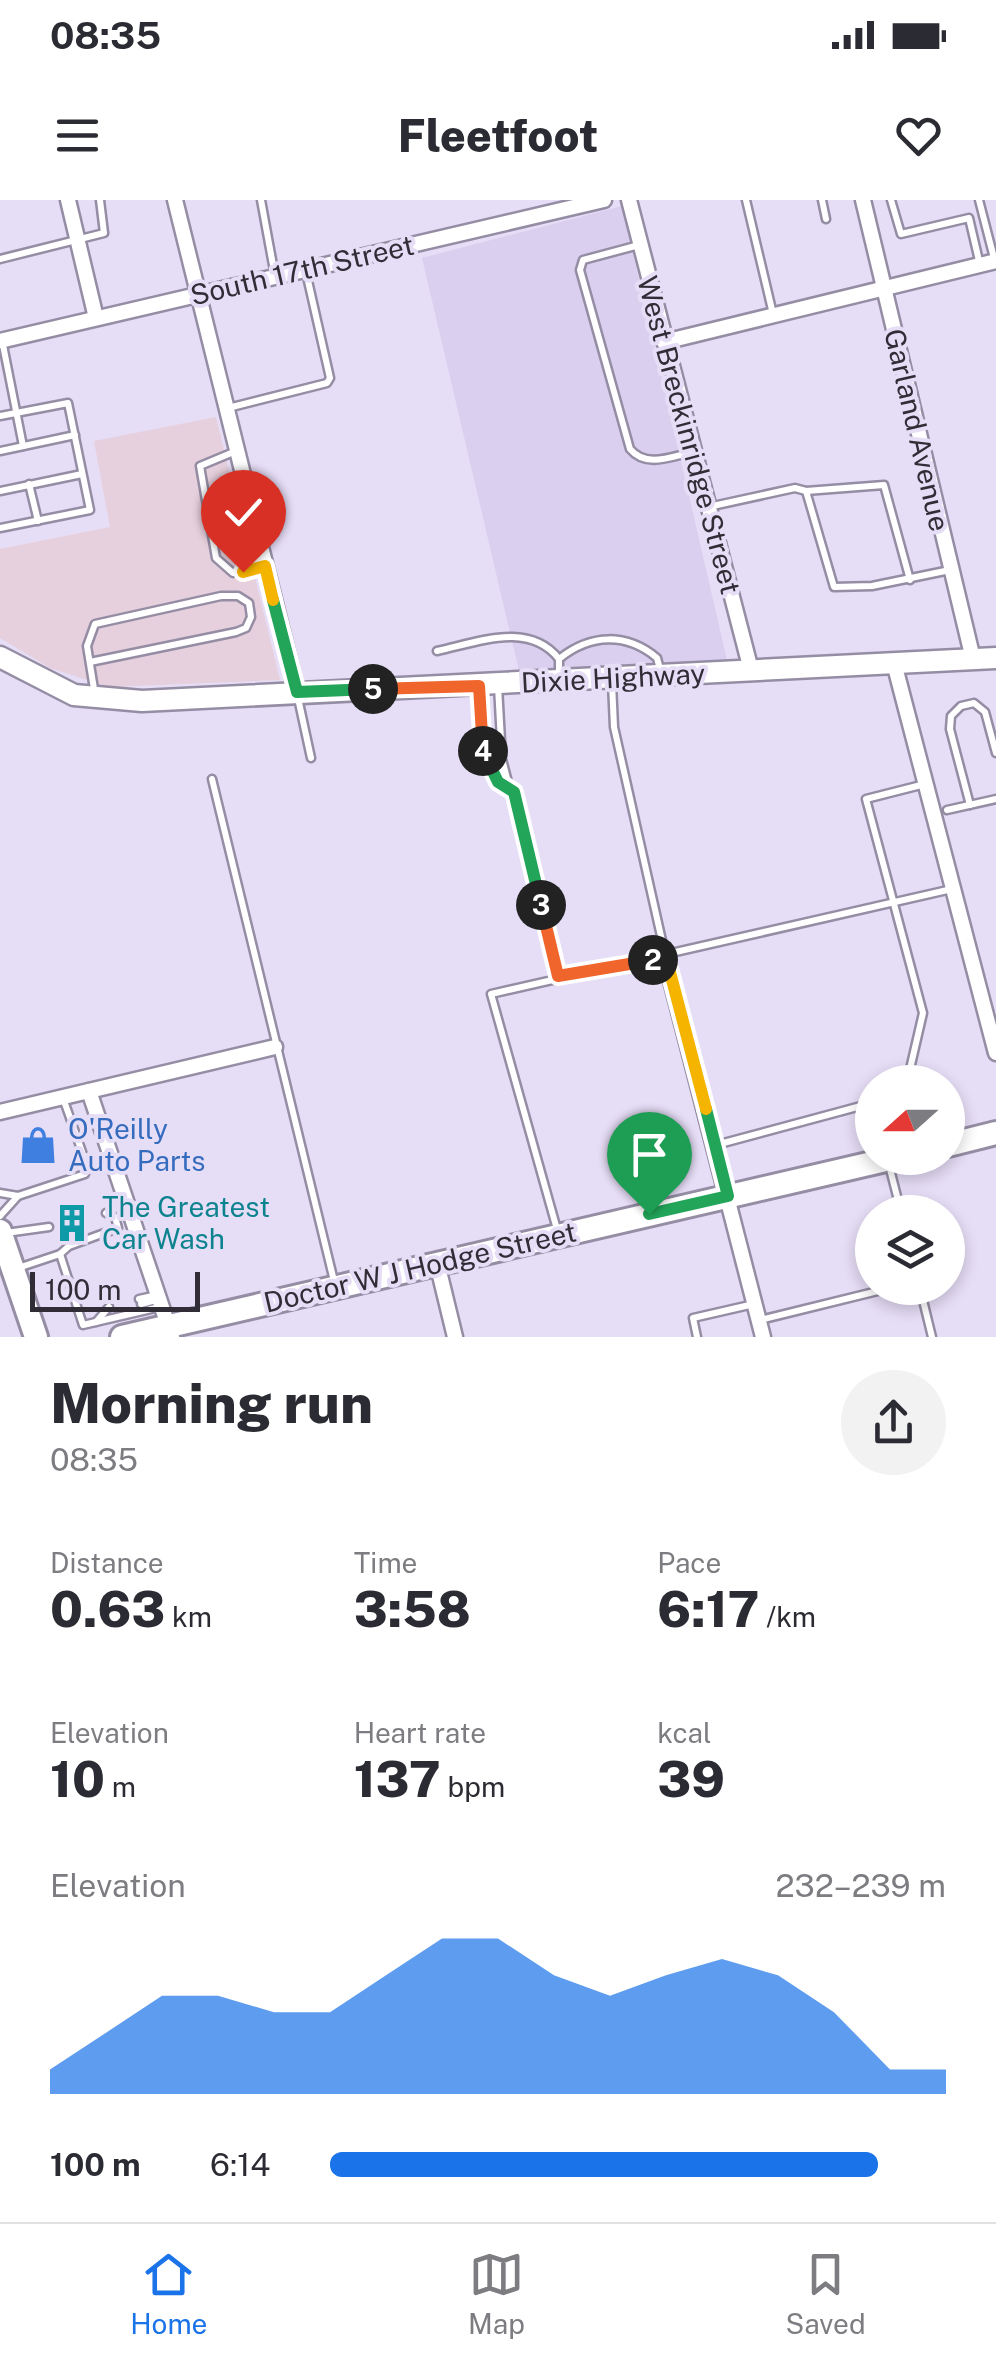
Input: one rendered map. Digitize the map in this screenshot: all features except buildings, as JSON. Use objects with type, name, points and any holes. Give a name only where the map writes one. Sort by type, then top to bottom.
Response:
[{"type":"main road","points":[[965,1141],[996,1133]]},
{"type":"main road","name":"Doctor W J Hodge Street","points":[[122,1337],[164,1313],[337,1286],[855,1166]]},
{"type":"main road","points":[[0,1232],[36,1337]]},
{"type":"street","points":[[68,200],[96,318]]},
{"type":"street","points":[[175,200],[297,692]]},
{"type":"street","name":"South 17th Street","points":[[0,338],[604,200]]},
{"type":"street","name":"West Breckinridge Street","points":[[629,200],[751,670]]},
{"type":"street","name":"Garland Avenue","points":[[863,200],[973,659]]},
{"type":"street","points":[[664,342],[992,264]]},
{"type":"street","name":"Dixie Highway","points":[[0,657],[50,686],[96,700],[168,701],[488,685],[559,669],[612,676],[996,658]]},
{"type":"street","points":[[894,663],[926,784],[940,812],[953,889],[996,1052]]},
{"type":"street","points":[[666,957],[764,1337]]},
{"type":"street","points":[[0,1112],[275,1047]]},
{"type":"street","points":[[89,1091],[164,1313]]},
{"type":"street","points":[[437,1264],[455,1337]]},
{"type":"lane","points":[[0,258],[104,233],[100,200]]},
{"type":"lane","points":[[261,200],[276,276]]},
{"type":"lane","points":[[746,200],[773,316]]},
{"type":"lane","points":[[822,200],[826,219]]},
{"type":"lane","points":[[892,200],[901,234],[969,218],[992,264]]},
{"type":"lane","points":[[979,200],[992,264]]},
{"type":"lane","points":[[640,245],[582,260],[580,270],[630,449],[648,461],[692,452]]},
{"type":"lane","points":[[226,409],[327,383],[305,269]]},
{"type":"lane","points":[[0,338],[22,446]]},
{"type":"lane","points":[[0,416],[68,402],[90,510],[0,528]]},
{"type":"lane","points":[[0,451],[74,435]]},
{"type":"lane","points":[[236,451],[200,466],[216,558],[223,568],[233,572],[265,566]]},
{"type":"lane","points":[[0,490],[82,474]]},
{"type":"lane","points":[[30,484],[38,520]]},
{"type":"lane","points":[[707,508],[794,488],[806,491],[884,485],[910,580]]},
{"type":"lane","points":[[806,491],[834,587],[910,580],[950,570]]},
{"type":"lane","points":[[90,662],[236,632],[246,628],[251,617],[249,604],[238,596],[221,596],[102,620],[90,632],[90,662],[96,700]]},
{"type":"lane","points":[[437,650],[532,636],[548,644],[559,669],[596,640],[626,638],[657,658],[662,674]]},
{"type":"lane","points":[[612,676],[614,727],[666,957]]},
{"type":"lane","points":[[488,685],[483,755],[498,782],[514,792]]},
{"type":"lane","points":[[488,685],[502,759],[514,792],[558,976]]},
{"type":"lane","points":[[297,692],[311,758]]},
{"type":"lane","points":[[965,806],[950,729],[951,716],[961,706],[974,703],[985,712],[996,753]]},
{"type":"lane","points":[[212,779],[337,1286]]},
{"type":"lane","points":[[911,1065],[923,1013],[866,800],[926,784]]},
{"type":"lane","points":[[940,812],[996,799]]},
{"type":"lane","points":[[558,1234],[490,994],[953,889]]},
{"type":"lane","points":[[0,1194],[18,1196],[85,1174],[87,1166],[62,1097]]},
{"type":"lane","points":[[716,1145],[855,1108]]},
{"type":"lane","points":[[0,1216],[18,1196]]},
{"type":"lane","points":[[13,1270],[118,1228],[115,1216],[106,1213]]},
{"type":"lane","points":[[0,1232],[49,1227]]},
{"type":"lane","points":[[60,1254],[83,1325],[164,1313]]},
{"type":"lane","points":[[759,1320],[855,1297]]},
{"type":"lane","points":[[140,1302],[164,1313]]},
{"type":"lane","points":[[698,1337],[693,1318],[756,1304]]},
{"type":"lane","points":[[924,1305],[932,1337]]},
{"type":"lane","points":[[95,1322],[110,1309]]},
{"type":"shaded area","points":[[622,206],[727,660],[520,675],[422,258]]},
{"type":"shaded area","points":[[216,417],[280,680],[109,687],[50,668],[0,638],[0,549],[110,527],[94,441]]},
{"type":"place","name":"O'Reilly Auto Parts","points":[[38,1145]]},
{"type":"place","name":"The Greatest Car Wash","points":[[72,1223]]},
{"type":"route","points":[[243,572],[265,566],[297,692],[479,686],[483,755],[498,782],[514,792],[558,976],[666,957],[728,1196],[649,1214]]}]
